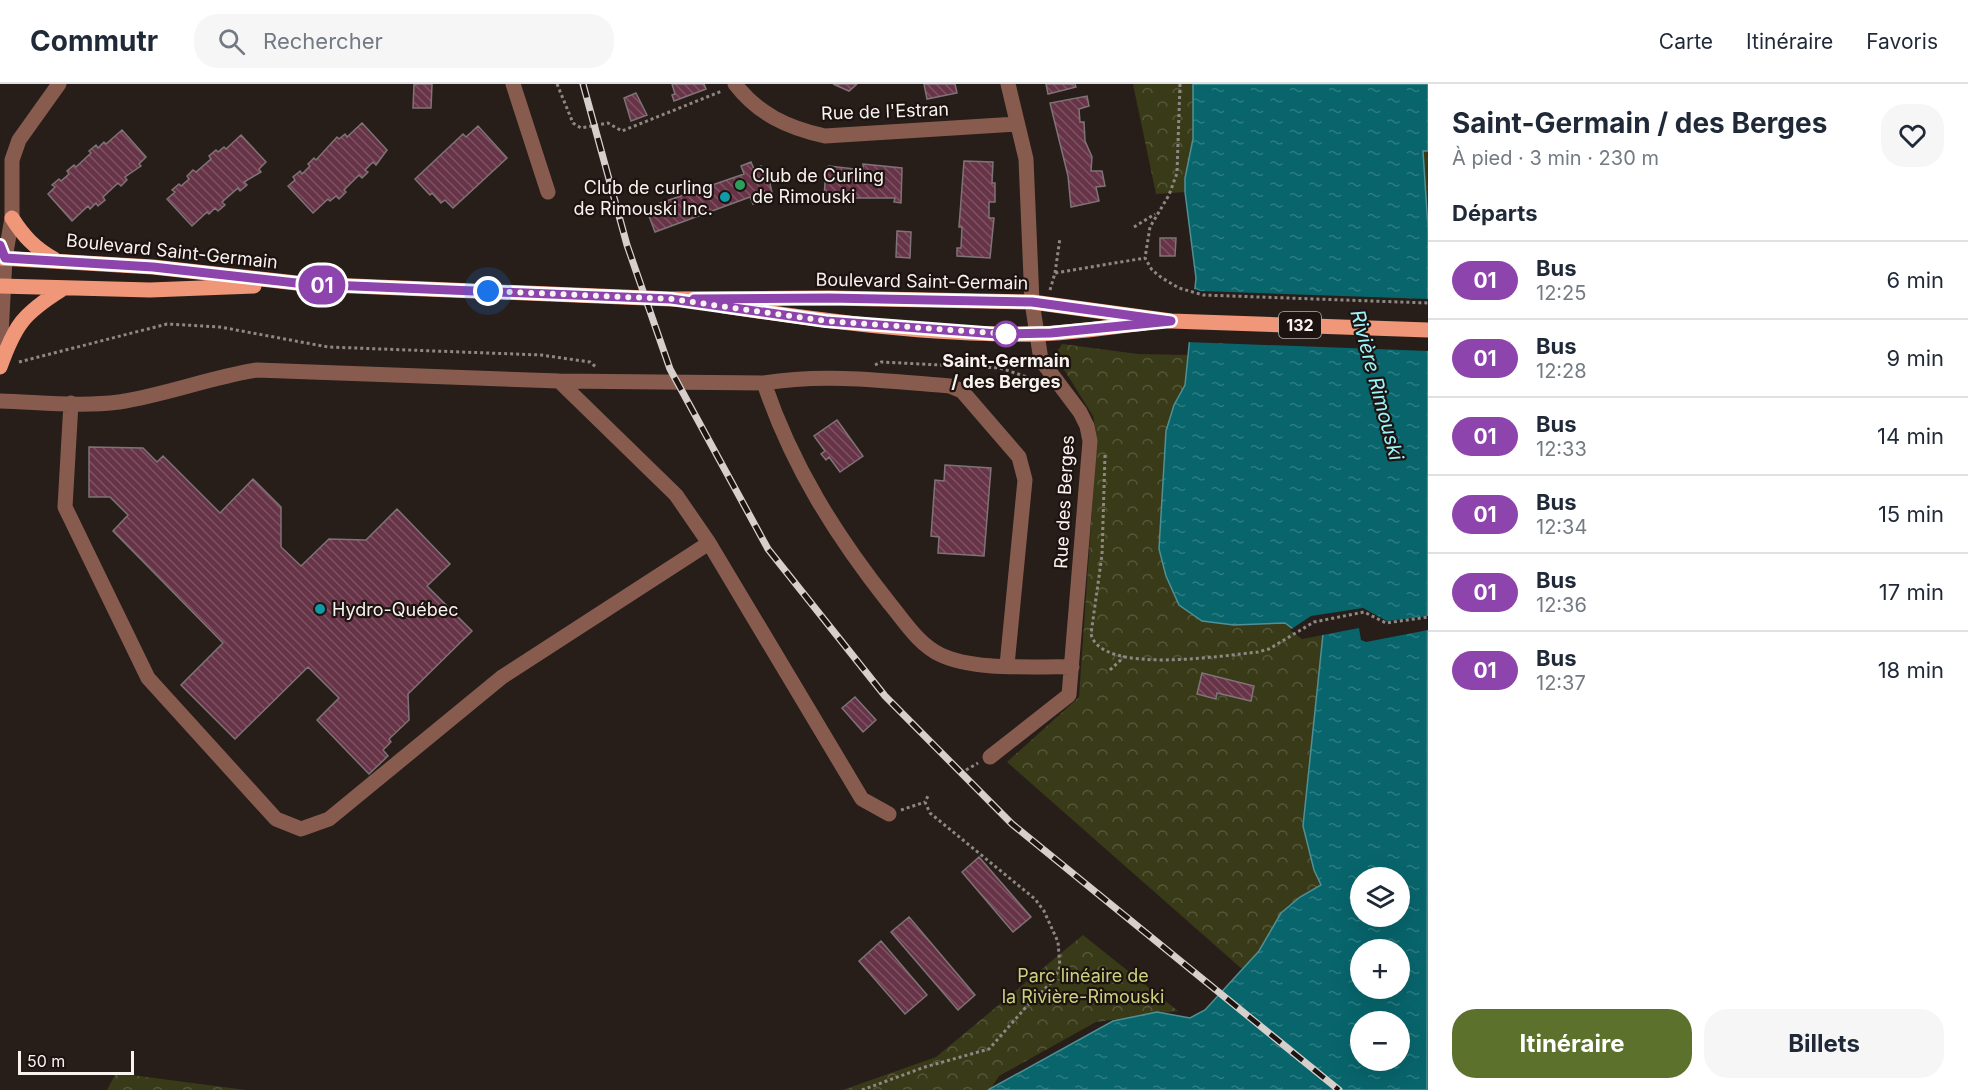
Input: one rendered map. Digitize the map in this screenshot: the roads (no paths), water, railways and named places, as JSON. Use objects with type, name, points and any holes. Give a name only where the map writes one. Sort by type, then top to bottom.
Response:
[{"type":"main road","points":[[12,218],[26,239],[54,259]]},
{"type":"main road","name":"Boulevard Saint-Germain","points":[[2,254],[153,267],[305,284],[671,299],[829,298],[1032,302],[1171,321],[1428,330]]},
{"type":"main road","name":"Boulevard Saint-Germain","points":[[2,287],[61,290],[150,290],[305,284]]},
{"type":"main road","points":[[0,367],[19,323],[37,305],[61,290]]},
{"type":"main road","name":"Boulevard Saint-Germain","points":[[671,299],[826,321],[997,334],[1036,334],[1171,321]]},
{"type":"street","points":[[0,355],[2,254],[12,218],[12,160],[19,140],[59,84]]},
{"type":"street","points":[[513,84],[548,192]]},
{"type":"street","name":"Rue des Berges","points":[[990,757],[1069,695],[1089,441],[1087,426],[1080,412],[1041,360],[1032,302],[1026,159],[1008,84]]},
{"type":"street","name":"Rue de l'Estran","points":[[735,85],[777,122],[799,131],[825,136],[1017,124]]},
{"type":"street","points":[[0,401],[71,403],[122,401],[222,375],[257,370],[559,381],[764,383],[788,379],[866,380],[950,386],[962,391],[1019,457],[1025,480],[1007,665]]},
{"type":"street","points":[[559,381],[676,495],[709,543],[862,799],[889,814]]},
{"type":"street","points":[[764,383],[778,424],[803,478],[850,554],[921,642],[940,655],[962,663],[1072,667]]},
{"type":"street","points":[[71,403],[65,507],[148,678],[276,819],[301,829],[329,819],[502,677],[709,543]]},
{"type":"water","name":"Rivière Rimouski","points":[[1193,84],[1428,84],[1428,151],[1423,151],[1428,228],[1427,1090],[988,1090],[1113,1021],[1157,1012],[1190,1018],[1205,1010],[1259,951],[1281,913],[1300,897],[1321,885],[1314,870],[1303,826],[1323,634],[1303,636],[1285,623],[1234,625],[1202,621],[1179,605],[1166,576],[1159,549],[1166,431],[1174,405],[1185,385],[1196,278],[1185,178],[1193,139]]},
{"type":"railway","points":[[583,84],[627,245],[670,369],[768,549],[885,696],[1012,824],[1339,1090]]},
{"type":"place","name":"Club de Curling de Rimouski","points":[[740,185]]},
{"type":"place","name":"Club de curling de Rimouski Inc.","points":[[725,197]]},
{"type":"place","name":"Saint-Germain / des Berges","points":[[1006,334]]},
{"type":"place","name":"Hydro-Québec","points":[[320,609]]},
{"type":"park label","name":"Parc linéaire de la Rivière-Rimouski","points":[[1083,985]]}]
